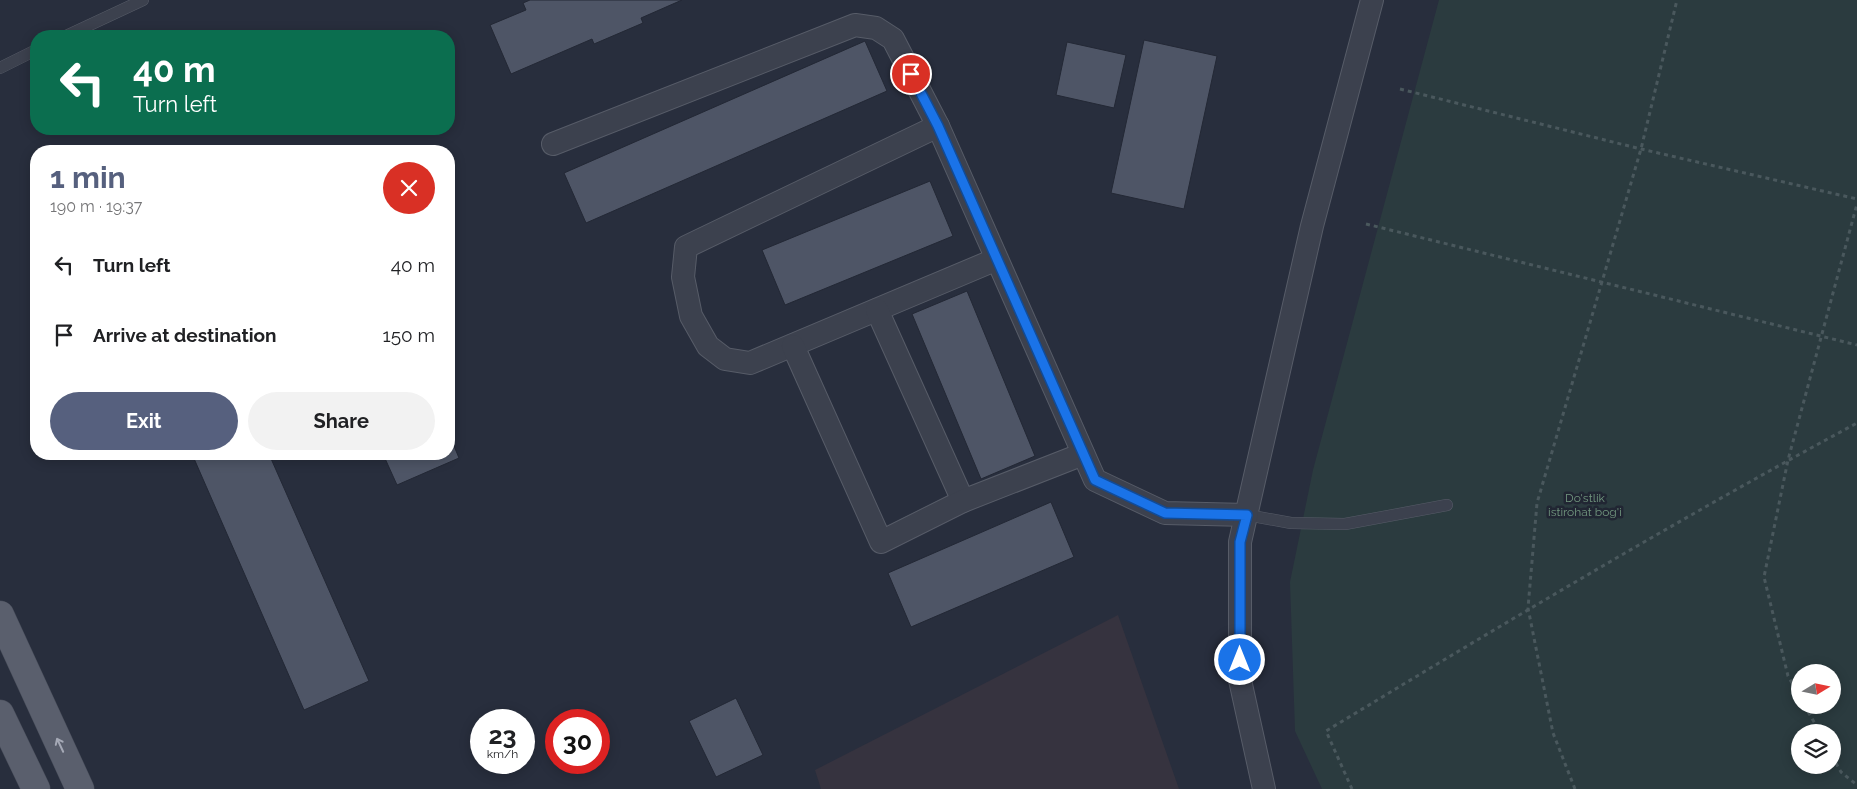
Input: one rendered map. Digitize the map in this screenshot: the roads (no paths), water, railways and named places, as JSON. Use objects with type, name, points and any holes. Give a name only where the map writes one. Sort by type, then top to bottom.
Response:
[{"type":"main road","points":[[0,615],[80,789]]},
{"type":"main road","points":[[0,714],[36,789]]},
{"type":"street","points":[[1264,789],[1240,680],[1240,542],[1312,226],[1372,0]]},
{"type":"street","points":[[553,144],[856,25],[876,28],[893,39],[938,126],[1095,480],[1165,513],[1247,515]]},
{"type":"street","points":[[938,126],[686,247],[683,277],[691,316],[708,346],[726,359],[750,363],[997,259]]},
{"type":"street","points":[[877,310],[963,501]]},
{"type":"street","points":[[793,346],[881,542],[963,501],[1083,454]]},
{"type":"lane","points":[[79,30],[143,0]]},
{"type":"lane","points":[[0,68],[30,53]]},
{"type":"lane","points":[[1247,515],[1291,523],[1345,524],[1447,505]]},
{"type":"park label","name":"Do'stlik istirohat bog'i","points":[[1585,505]]}]
